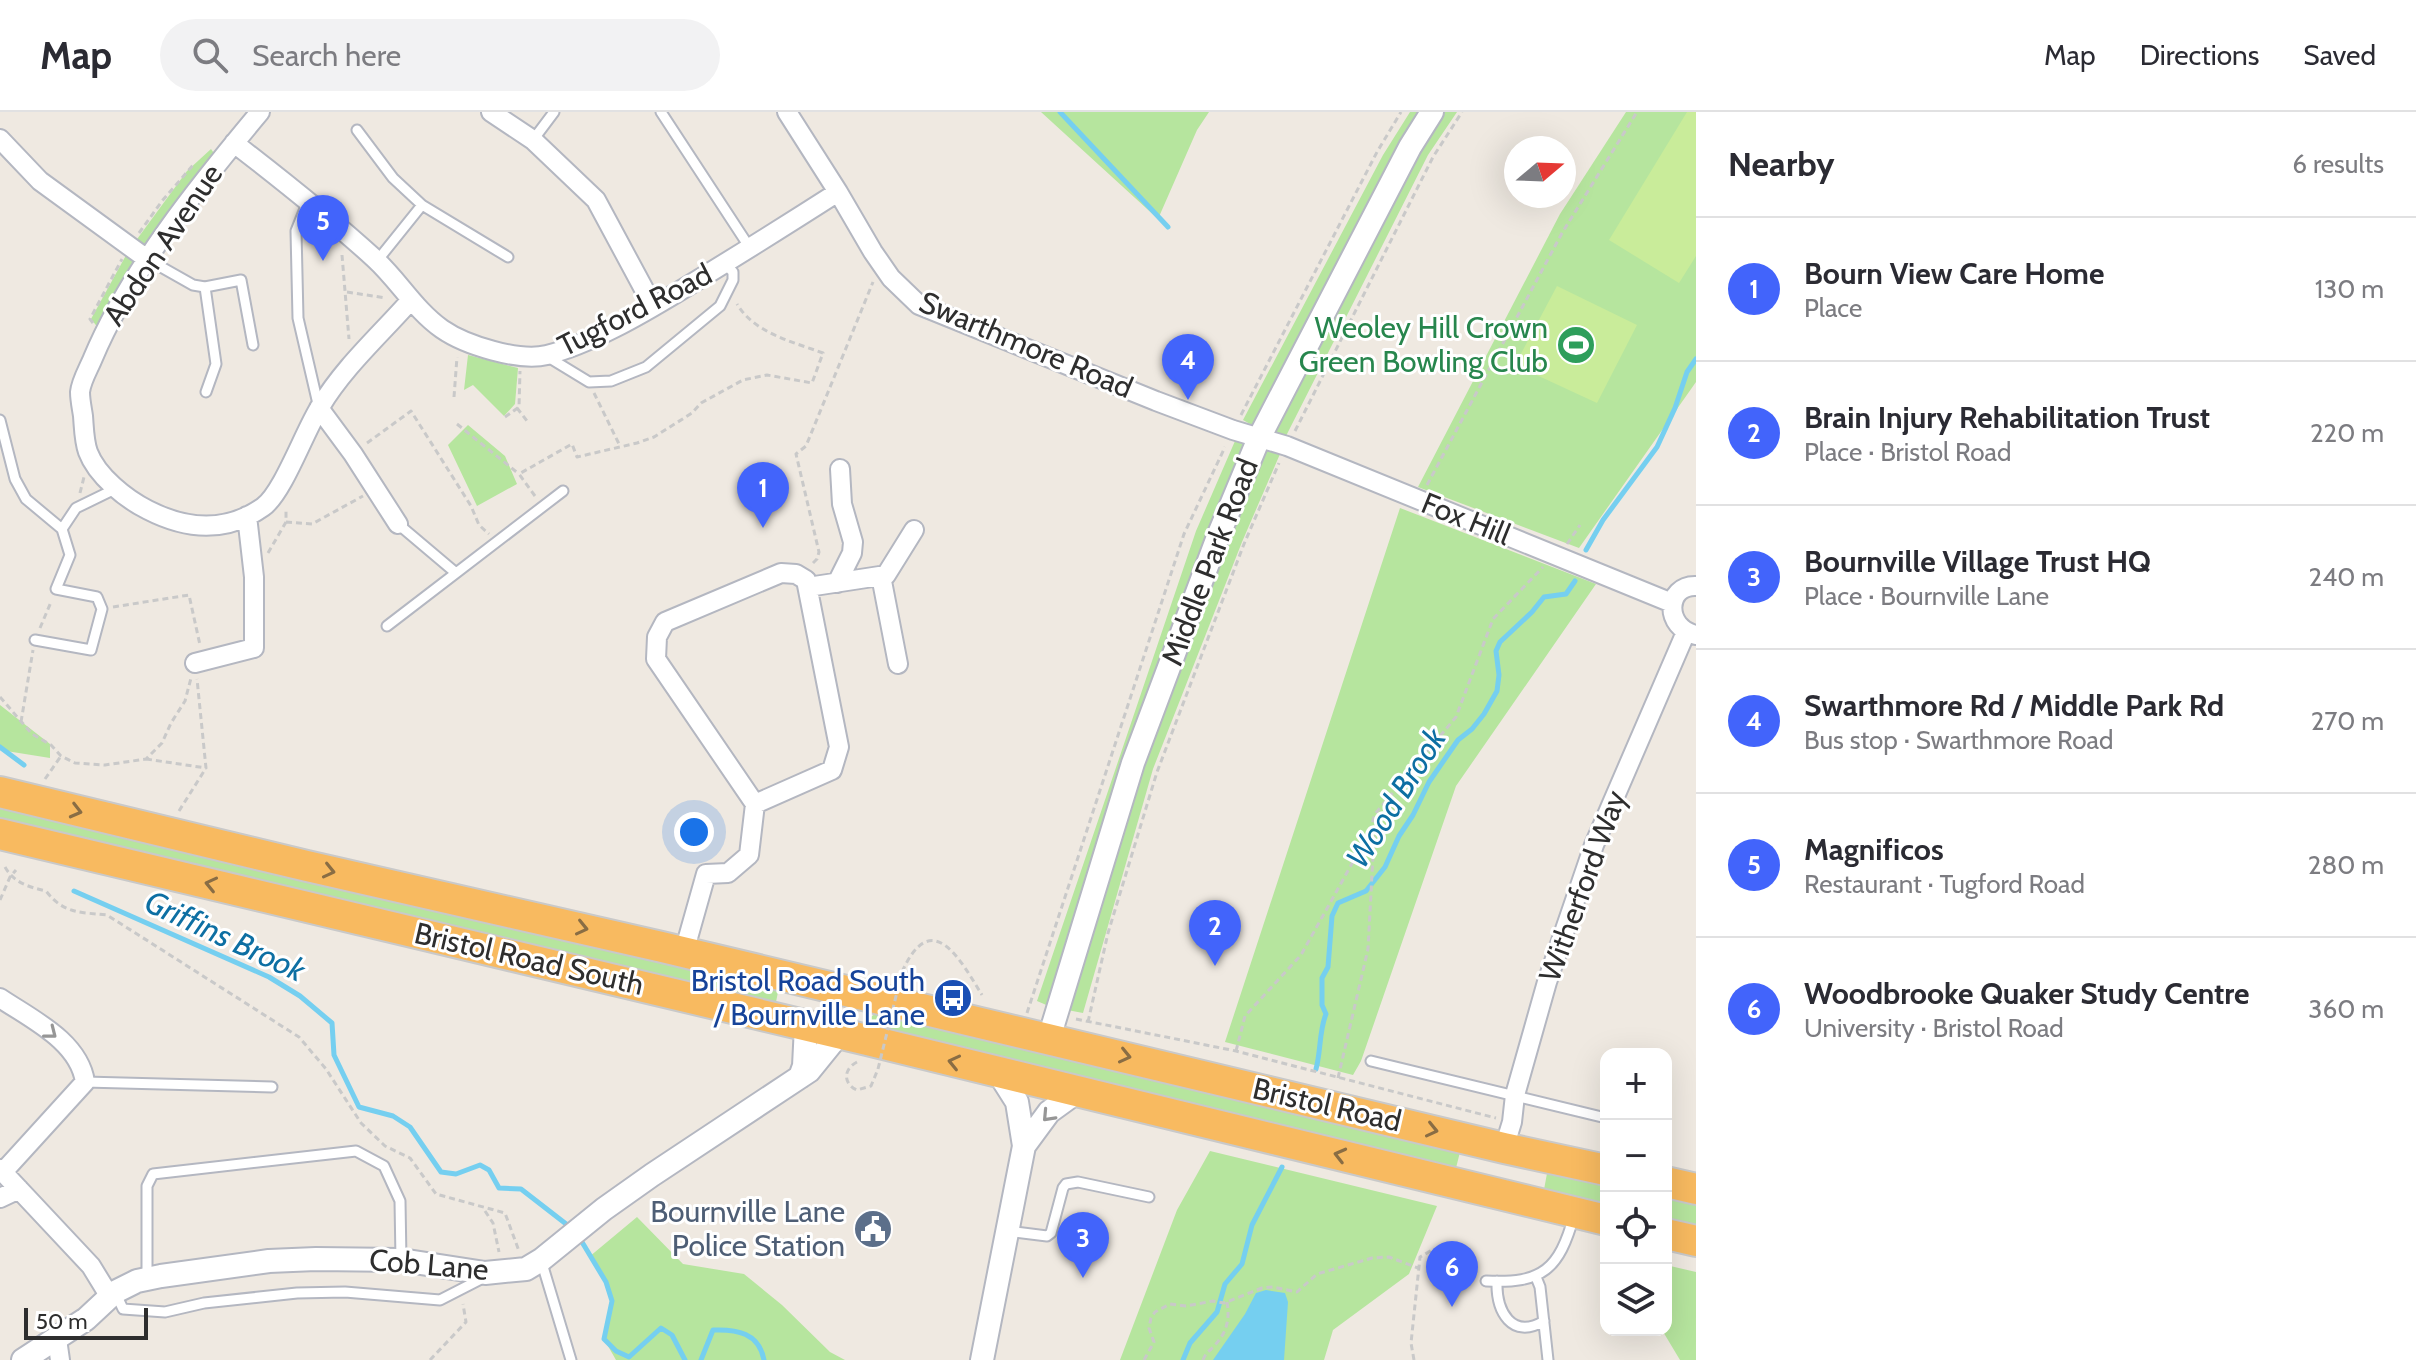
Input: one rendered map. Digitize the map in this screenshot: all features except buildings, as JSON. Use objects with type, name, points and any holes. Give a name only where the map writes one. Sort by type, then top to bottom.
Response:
[{"type":"highway","name":"Bristol Road South","points":[[0,792],[322,870],[1049,1038]]},
{"type":"highway","name":"Bristol Road South","points":[[0,834],[775,1018],[856,1045],[998,1072],[1067,1089]]},
{"type":"highway","points":[[775,1018],[789,998],[783,977]]},
{"type":"highway","points":[[806,1026],[807,1003],[832,988],[848,1002],[856,1045]]},
{"type":"highway","points":[[856,1045],[861,1017],[877,998]]},
{"type":"highway","name":"Bristol Road","points":[[1049,1038],[1495,1139],[1538,1156],[1600,1169]]},
{"type":"highway","name":"Bristol Road","points":[[1067,1089],[1600,1218]]},
{"type":"highway","points":[[1480,1189],[1495,1139]]},
{"type":"highway","points":[[1528,1201],[1538,1156]]},
{"type":"highway","points":[[1672,1183],[1696,1189]]},
{"type":"highway","points":[[1672,1235],[1696,1241]]},
{"type":"street","name":"Abdon Avenue","points":[[260,112],[147,259],[103,334],[80,391],[89,454],[115,489],[134,503],[177,523],[204,526],[226,524],[266,505],[319,408],[351,363],[410,301]]},
{"type":"street","points":[[491,112],[533,140],[596,200],[653,306]]},
{"type":"street","name":"Swarthmore Road","points":[[787,112],[891,278],[919,305],[1156,401],[1259,438]]},
{"type":"street","name":"Middle Park Road","points":[[1049,1038],[1133,763],[1219,534],[1259,438],[1410,147],[1432,112]]},
{"type":"street","points":[[0,140],[40,181],[147,259]]},
{"type":"street","name":"Tugford Road","points":[[234,143],[377,261],[410,301],[442,329],[459,338],[511,355],[545,355],[603,333],[725,264],[838,192]]},
{"type":"street","points":[[319,408],[398,524]]},
{"type":"street","name":"Fox Hill","points":[[1259,438],[1287,446],[1672,603]]},
{"type":"street","points":[[837,583],[852,553],[853,542],[842,504],[840,469]]},
{"type":"street","points":[[199,662],[254,648],[254,577],[247,516]]},
{"type":"street","points":[[684,952],[706,874],[728,873],[749,855],[755,804],[656,659],[657,637],[665,622],[781,573],[803,582],[837,583],[886,575],[914,530]]},
{"type":"street","points":[[881,576],[898,664]]},
{"type":"street","points":[[755,804],[832,770],[839,747],[803,582]]},
{"type":"street","points":[[1691,633],[1680,629],[1675,621],[1672,603],[1677,593],[1688,586],[1696,586]]},
{"type":"street","name":"Witherford Way","points":[[1495,1139],[1515,1095],[1547,982],[1594,845],[1691,633]]},
{"type":"street","points":[[0,998],[65,1045],[76,1059],[85,1082],[2,1171],[91,1266],[113,1295]]},
{"type":"street","points":[[800,1077],[804,1066],[806,1026]]},
{"type":"street","points":[[514,1268],[568,1238],[604,1209],[800,1077],[856,1045]]},
{"type":"street","points":[[982,1360],[1024,1146],[1017,1102],[998,1072]]},
{"type":"street","points":[[1024,1146],[1067,1089]]},
{"type":"street","points":[[0,1198],[19,1189]]},
{"type":"street","name":"Cob Lane","points":[[23,1360],[58,1349],[113,1295],[137,1281],[147,1279],[269,1261],[401,1260],[514,1268]]},
{"type":"lane","points":[[533,140],[554,112]]},
{"type":"lane","points":[[661,112],[750,248]]},
{"type":"lane","points":[[357,130],[393,178],[422,205],[508,257]]},
{"type":"lane","points":[[308,201],[296,231],[298,318],[319,408]]},
{"type":"lane","points":[[377,261],[422,205]]},
{"type":"lane","points":[[147,259],[193,285],[205,287],[241,280],[253,345]]},
{"type":"lane","name":"Tugford Road","points":[[545,355],[589,382],[611,381],[646,367],[720,306],[733,280],[733,272],[725,264]]},
{"type":"lane","points":[[205,287],[216,364],[206,392]]},
{"type":"lane","points":[[0,420],[15,479],[26,499],[62,529],[70,555],[56,589],[97,597],[102,609],[91,650],[35,640]]},
{"type":"lane","points":[[62,529],[76,508],[115,489]]},
{"type":"lane","points":[[387,626],[563,491]]},
{"type":"lane","points":[[398,524],[456,573]]},
{"type":"lane","points":[[1371,1061],[1600,1116]]},
{"type":"lane","points":[[85,1082],[272,1087]]},
{"type":"lane","points":[[147,1279],[147,1186],[153,1174],[356,1151],[384,1166],[400,1201],[401,1260]]},
{"type":"lane","points":[[1007,1231],[1047,1236],[1051,1233],[1063,1188],[1070,1183],[1149,1197]]},
{"type":"lane","points":[[1544,1321],[1524,1329],[1508,1321],[1499,1305],[1492,1281],[1521,1281],[1536,1277],[1559,1254],[1567,1240],[1575,1212]]},
{"type":"lane","points":[[113,1295],[123,1309],[165,1312],[204,1303],[297,1293],[345,1292],[440,1300],[460,1288],[514,1268],[571,1360]]},
{"type":"lane","points":[[1536,1277],[1548,1360]]},
{"type":"path","points":[[1462,112],[1433,157],[1287,446],[1244,544],[1157,772],[1108,933],[1088,1022],[1236,1051],[1338,1078],[1495,1139]]},
{"type":"path","points":[[1421,501],[1562,233],[1637,112]]},
{"type":"path","points":[[339,230],[351,363]]},
{"type":"path","points":[[803,582],[819,552],[796,454],[806,446],[881,263]]},
{"type":"path","points":[[519,474],[572,444],[577,457],[637,443],[669,429],[701,403],[743,380],[767,375],[812,383],[823,353],[762,329],[741,310],[729,291]]},
{"type":"path","points":[[347,292],[410,301]]},
{"type":"path","points":[[454,397],[459,338]]},
{"type":"path","points":[[521,355],[517,408],[527,421]]},
{"type":"path","points":[[589,382],[620,446]]},
{"type":"path","points":[[505,417],[517,408]]},
{"type":"path","points":[[353,454],[411,411],[471,506],[479,525],[497,542]]},
{"type":"path","points":[[457,424],[519,474],[542,506]]},
{"type":"path","points":[[480,443],[486,436]]},
{"type":"path","points":[[76,508],[89,454]]},
{"type":"path","points":[[254,577],[286,522],[285,475]]},
{"type":"path","points":[[286,522],[312,524],[375,489]]},
{"type":"path","points":[[1236,1051],[1245,1016],[1301,955],[1369,833],[1375,814],[1456,717],[1493,619],[1554,555]]},
{"type":"path","points":[[102,609],[189,595],[199,662],[206,768],[177,814]]},
{"type":"path","points":[[146,759],[162,743],[185,701],[199,662]]},
{"type":"path","points":[[0,697],[32,734],[75,763],[96,765],[146,759],[206,768]]},
{"type":"path","points":[[42,782],[61,756]]},
{"type":"path","points":[[1338,1078],[1368,949],[1375,814]]},
{"type":"path","points":[[5,867],[10,877],[28,887],[46,891],[56,904],[70,911],[107,915],[299,1037],[326,1069],[361,1123],[385,1146],[410,1158],[436,1194],[505,1213],[514,1268]]},
{"type":"path","points":[[0,900],[16,870]]},
{"type":"path","points":[[856,1045],[846,1076],[849,1085],[857,1090],[867,1089],[873,1082],[900,973],[920,944],[936,941],[950,947],[982,995]]},
{"type":"path","points":[[482,1209],[489,1215],[495,1238],[514,1268]]},
{"type":"path","points":[[1414,1360],[1411,1343],[1420,1257],[1432,1250],[1470,1253]]},
{"type":"path","points":[[1144,1360],[1154,1342],[1149,1328],[1155,1312],[1170,1304],[1186,1306],[1226,1302],[1262,1288],[1297,1292],[1317,1274],[1372,1258],[1389,1257],[1418,1268]]},
{"type":"path","points":[[430,1360],[466,1322],[460,1288]]},
{"type":"path","points":[[1203,1360],[1224,1335],[1228,1324],[1226,1302]]},
{"type":"green space","points":[[1041,112],[1209,112],[1197,130],[1158,219]]},
{"type":"green space","points":[[1410,112],[1424,112],[1259,429],[1243,420],[1383,155]]},
{"type":"green space","points":[[1440,112],[1457,112],[1428,155],[1286,436],[1274,431]]},
{"type":"green space","points":[[1626,112],[1696,112],[1696,382],[1579,548],[1418,487],[1560,214],[1564,208],[1576,208],[1576,189]]},
{"type":"green space","points":[[1687,112],[1696,112],[1696,256],[1679,283],[1609,240]]},
{"type":"green space","points":[[211,149],[218,159],[147,258],[132,246],[187,171]]},
{"type":"green space","points":[[130,248],[146,260],[99,329],[91,319]]},
{"type":"green space","name":"Weoley Hill Crown Green Bowling Club","points":[[1557,286],[1637,325],[1597,403],[1515,365]]},
{"type":"green space","points":[[468,355],[518,368],[515,404],[504,416],[473,385],[464,390]]},
{"type":"green space","points":[[468,425],[505,456],[517,484],[477,506],[448,445]]},
{"type":"green space","points":[[1235,441],[1253,446],[1051,1007],[1037,1001],[1196,531]]},
{"type":"green space","points":[[1260,447],[1280,454],[1153,769],[1083,1013],[1062,1009],[1143,755]]},
{"type":"green space","points":[[1400,508],[1596,584],[1456,786],[1361,1061],[1353,1075],[1225,1042]]},
{"type":"green space","points":[[0,705],[50,744],[50,758],[0,750]]},
{"type":"green space","points":[[0,802],[772,983],[778,992],[776,1002],[767,1010],[0,828]]},
{"type":"green space","points":[[881,1010],[1462,1144],[1454,1176],[873,1030],[869,1018]]},
{"type":"green space","points":[[1210,1151],[1437,1206],[1409,1274],[1333,1330],[1324,1360],[1120,1360],[1177,1210]]},
{"type":"green space","points":[[1548,1168],[1600,1180],[1600,1209],[1543,1195]]},
{"type":"green space","points":[[1672,1194],[1696,1200],[1696,1230],[1672,1224]]},
{"type":"green space","points":[[637,1217],[683,1264],[744,1274],[782,1305],[830,1352],[845,1360],[616,1360],[604,1339],[610,1304],[608,1288],[589,1257]]},
{"type":"green space","points":[[1672,1266],[1696,1272],[1696,1360],[1680,1360],[1666,1336],[1672,1336]]},
{"type":"water","points":[[1266,1290],[1285,1293],[1288,1302],[1284,1360],[1213,1360],[1256,1293]]},
{"type":"waterway","points":[[1060,112],[1168,227]]},
{"type":"waterway","name":"Wood Brook","points":[[1586,550],[1603,520],[1657,447],[1687,372],[1696,359]]},
{"type":"waterway","name":"Wood Brook","points":[[1316,1069],[1326,1014],[1322,1005],[1322,978],[1328,967],[1332,916],[1338,903],[1366,891],[1385,867],[1429,782],[1458,740],[1484,714],[1497,691],[1496,651],[1500,642],[1544,597],[1566,594],[1575,581]]},
{"type":"waterway","points":[[0,747],[24,765]]},
{"type":"waterway","name":"Griffins Brook","points":[[74,891],[269,977],[300,996],[332,1023],[334,1055],[359,1107],[393,1116],[410,1127],[441,1172],[456,1174],[480,1165],[489,1170],[499,1188],[521,1189],[570,1227]]},
{"type":"waterway","name":"Wood Brook","points":[[1183,1360],[1190,1343],[1217,1312],[1225,1284],[1242,1264],[1252,1225],[1282,1167]]},
{"type":"waterway","name":"Griffins Brook","points":[[579,1237],[606,1282],[612,1301],[604,1339],[616,1351],[629,1357],[661,1328],[672,1335],[685,1360]]},
{"type":"waterway","name":"Griffins Brook","points":[[701,1360],[713,1330],[746,1334],[757,1344],[764,1360]]},
{"type":"place","name":"Magnificos","points":[[323,261]]},
{"type":"place","name":"Weoley Hill Crown Green Bowling Club","points":[[1576,345]]},
{"type":"place","name":"Swarthmore Rd / Middle Park Rd","points":[[1188,400]]},
{"type":"place","name":"Bourn View Care Home","points":[[763,528]]},
{"type":"place","name":"Brain Injury Rehabilitation Trust","points":[[1215,966]]},
{"type":"place","name":"Bristol Road South / Bournville Lane","points":[[953,998]]},
{"type":"place","name":"Bournville Lane Police Station","points":[[873,1229]]},
{"type":"place","name":"Bournville Village Trust HQ","points":[[1083,1278]]},
{"type":"place","name":"Woodbrooke Quaker Study Centre","points":[[1452,1307]]}]
